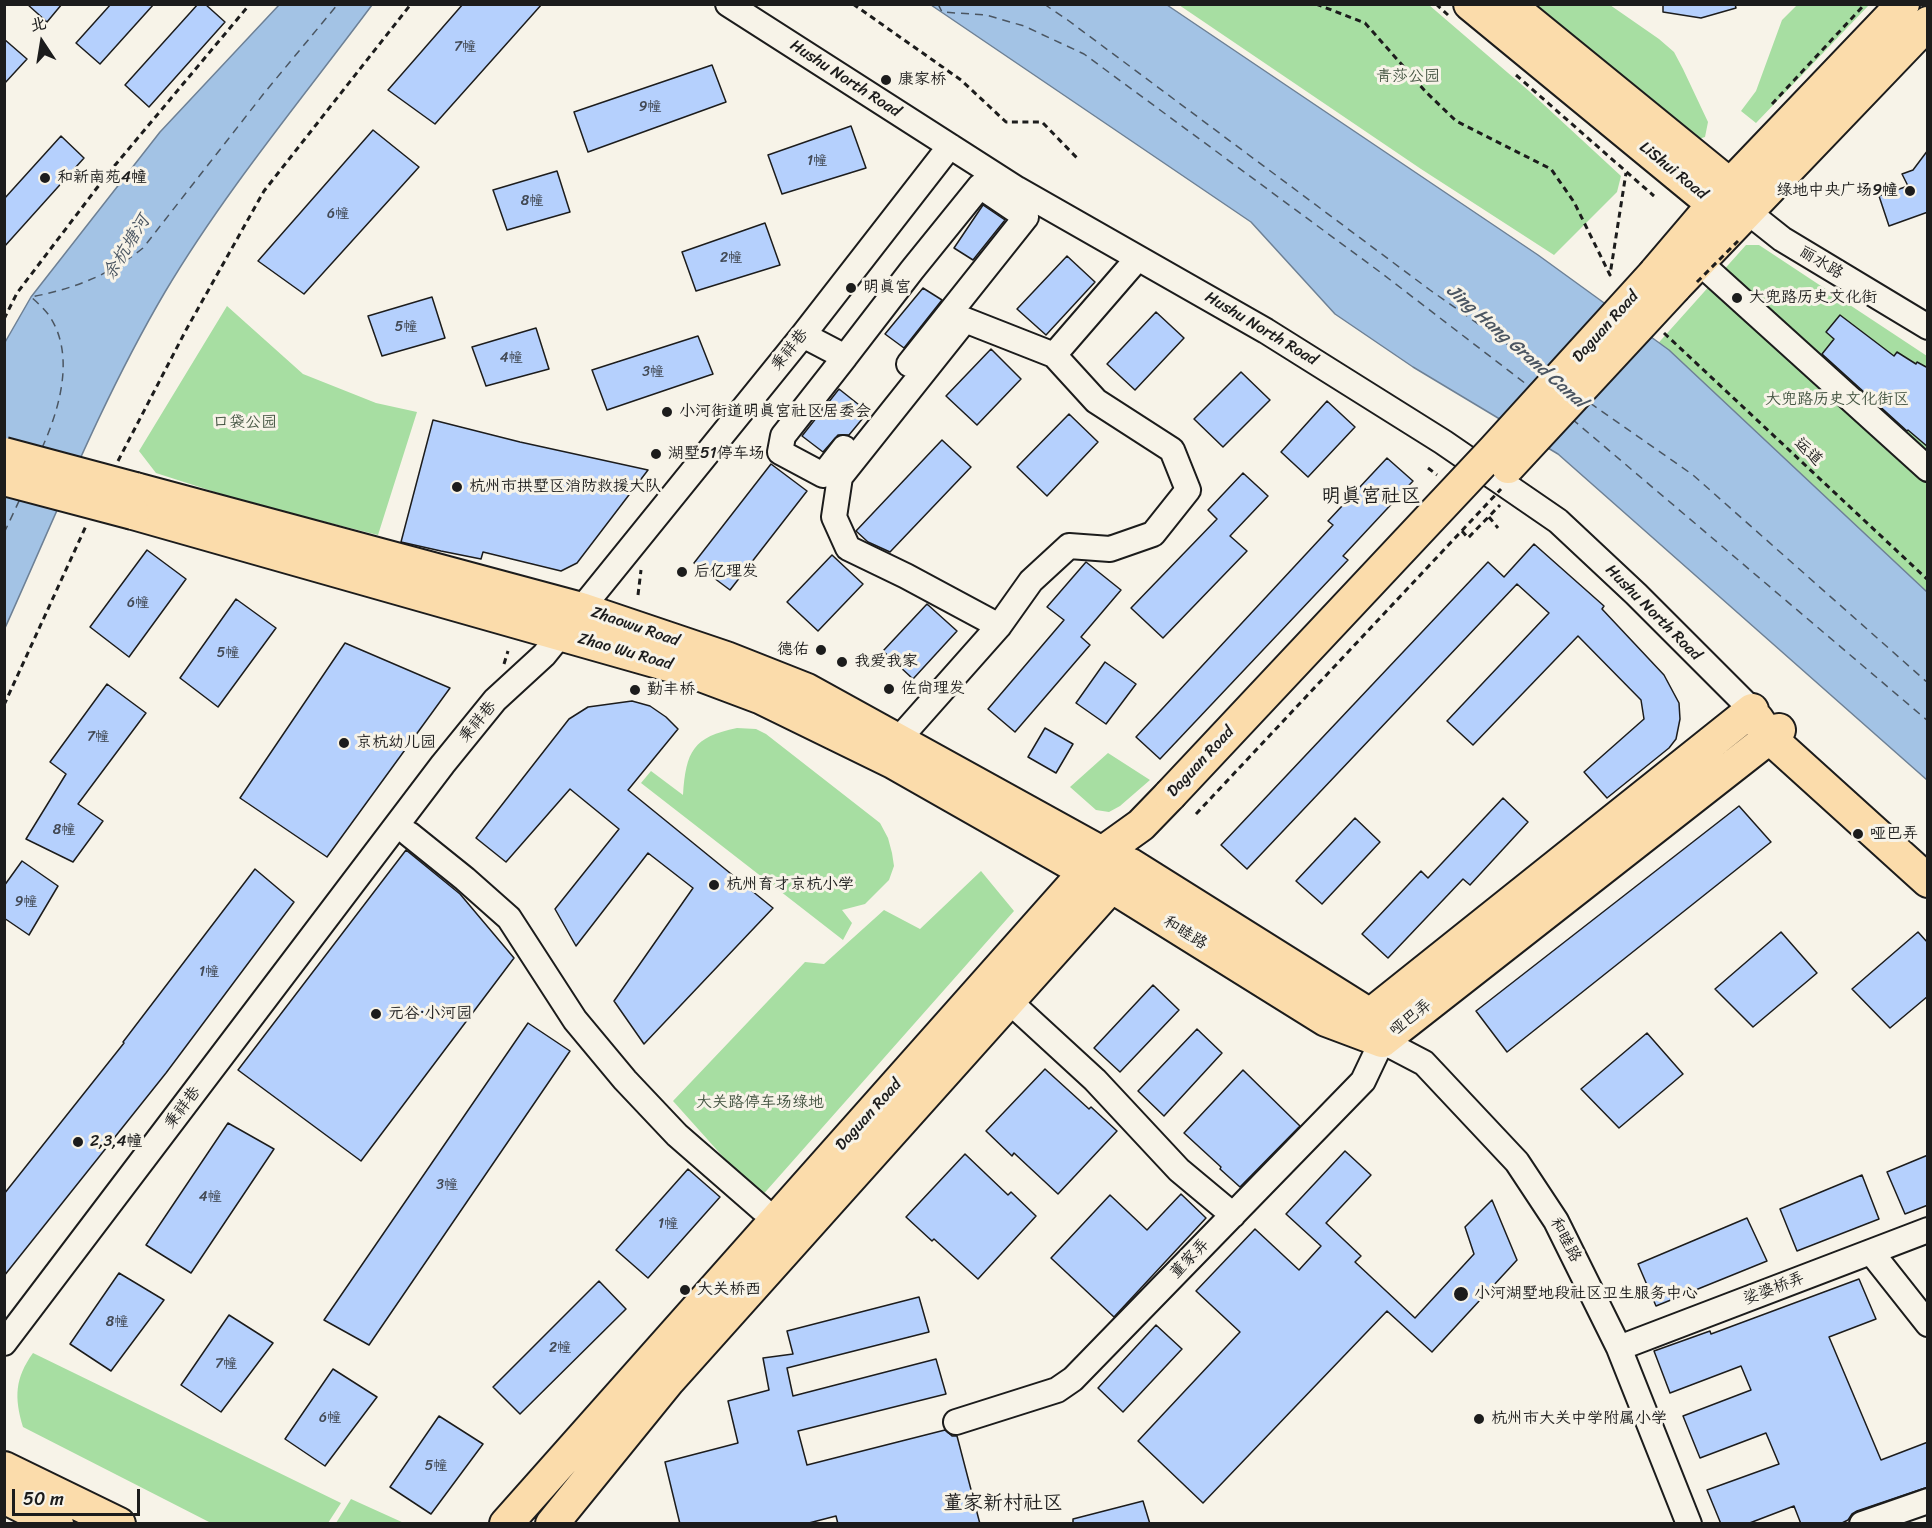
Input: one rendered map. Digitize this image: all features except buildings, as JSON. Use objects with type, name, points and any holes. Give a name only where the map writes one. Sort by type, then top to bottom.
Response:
[{"type":"main road","name":"LiShui Road","points":[[1508,4],[1721,194],[1743,227]]},
{"type":"main road","name":"Daguan Road","points":[[1680,277],[1721,194],[1903,4]]},
{"type":"main road","name":"LiShui Road","points":[[1462,12],[1721,194]]},
{"type":"main road","name":"Daguan Road","points":[[552,1524],[669,1380],[1009,1001],[1141,825],[1184,804],[1494,450],[1680,277],[1743,227],[1928,23]]},
{"type":"main road","points":[[4,454],[134,501]]},
{"type":"main road","points":[[4,479],[134,501]]},
{"type":"main road","name":"Zhaowu Road","points":[[134,501],[581,609],[726,658],[807,690],[897,741],[1107,869]]},
{"type":"main road","name":"Zhao Wu Road","points":[[134,501],[561,634],[690,671],[762,698],[1107,869]]},
{"type":"main road","name":"Hushu North Road","points":[[1752,710],[1928,881]]},
{"type":"main road","name":"哑巴弄","points":[[1376,1028],[1752,710]]},
{"type":"main road","name":"Hushu North Road","points":[[1774,733],[1928,864]]},
{"type":"main road","name":"哑巴弄","points":[[1376,1028],[1774,733]]},
{"type":"main road","name":"Daguan Road","points":[[506,1524],[1107,869]]},
{"type":"main road","name":"和睦路","points":[[1107,869],[1326,1020],[1376,1028]]},
{"type":"main road","points":[[4,1468],[119,1524]]},
{"type":"main road","points":[[4,1497],[57,1524]]},
{"type":"street","name":"Hushu North Road","points":[[728,4],[1017,189],[1294,348],[1443,442],[1558,521],[1752,710]]},
{"type":"street","name":"秉祥巷","points":[[4,1343],[443,764],[495,700],[544,655],[803,335],[950,146]]},
{"type":"street","points":[[980,186],[1026,217],[823,475],[780,452],[783,436],[845,357],[980,186]]},
{"type":"street","name":"丽水路","points":[[1743,227],[1782,239],[1928,327]]},
{"type":"street","points":[[1054,355],[1138,258]]},
{"type":"street","points":[[1680,277],[1928,469]]},
{"type":"street","points":[[897,741],[999,626],[1031,581],[1069,546],[1110,549],[1152,534],[1188,490],[1172,450],[1096,401],[1054,355],[965,320],[840,477],[834,517],[848,548],[999,626]]},
{"type":"street","points":[[803,335],[845,357]]},
{"type":"street","points":[[409,834],[509,918],[575,1020],[624,1080],[677,1135],[762,1209]]},
{"type":"street","points":[[1009,1001],[1095,1080],[1179,1170],[1233,1215]]},
{"type":"street","name":"董家弄","points":[[956,1422],[1058,1390],[1073,1379],[1363,1082],[1376,1028]]},
{"type":"street","name":"和睦路","points":[[1376,1028],[1424,1063],[1517,1162],[1556,1221],[1619,1348],[1689,1524]]},
{"type":"street","name":"娑婆桥弄","points":[[1619,1348],[1928,1230]]},
{"type":"street","points":[[1871,1252],[1928,1324]]},
{"type":"street","points":[[1862,1524],[1928,1501]]},
{"type":"path","points":[[4,319],[17,293],[106,176],[250,4]]},
{"type":"path","points":[[116,464],[186,330],[264,191],[411,4]]},
{"type":"path","points":[[853,4],[961,80],[1006,122],[1042,123],[1077,158]]},
{"type":"path","points":[[1316,4],[1365,23],[1426,92],[1456,121],[1551,169],[1574,202],[1610,274],[1626,173]]},
{"type":"path","points":[[1436,4],[1462,12]]},
{"type":"path","points":[[1514,74],[1654,196]]},
{"type":"path","points":[[1680,277],[1743,227]]},
{"type":"path","name":"运道","points":[[1673,342],[1928,580]]},
{"type":"path","points":[[1428,468],[1437,475]]},
{"type":"path","points":[[1184,804],[1462,531],[1504,485]]},
{"type":"path","points":[[1462,531],[1468,538],[1504,501],[1496,494]]},
{"type":"path","points":[[1489,517],[1498,528]]},
{"type":"path","points":[[4,705],[86,526]]},
{"type":"green space","name":"青莎公园","points":[[1179,5],[1429,5],[1529,91],[1621,176],[1617,192],[1554,255],[1421,169]]},
{"type":"green space","points":[[1535,5],[1610,5],[1659,39],[1674,52],[1708,122],[1705,137],[1692,141]]},
{"type":"green space","points":[[1797,5],[1869,5],[1756,123],[1741,111],[1756,91],[1782,20]]},
{"type":"green space","name":"大兜路历史文化街区","points":[[1746,245],[1759,245],[1927,356],[1927,604],[1653,349]]},
{"type":"green space","name":"口袋公园","points":[[227,306],[303,374],[376,403],[417,412],[378,535],[249,503],[156,473],[139,451]]},
{"type":"green space","points":[[737,728],[756,729],[766,734],[880,823],[888,838],[894,866],[889,880],[865,904],[842,910],[852,923],[843,940],[641,783],[651,771],[683,795],[687,767],[695,748],[710,736]]},
{"type":"green space","points":[[1108,753],[1150,780],[1120,806],[1109,812],[1096,810],[1070,787]]},
{"type":"green space","name":"大关路停车场绿地","points":[[981,871],[1014,911],[760,1198],[673,1101],[805,962],[824,964],[884,910],[920,929]]},
{"type":"green space","points":[[33,1353],[341,1503],[328,1523],[211,1523],[23,1427],[18,1406],[18,1388],[23,1371]]},
{"type":"green space","points":[[351,1499],[404,1523],[336,1523]]},
{"type":"water","name":"余杭塘河","points":[[279,5],[372,5],[238,182],[165,292],[100,416],[5,628],[4,344],[31,297],[160,132]]},
{"type":"water","name":"Jing Hang Grand Canal","points":[[931,5],[1167,5],[1538,255],[1669,350],[1927,592],[1927,780],[1558,454],[1413,367],[1335,314],[1251,222]]},
{"type":"ferry route","points":[[42,448],[59,398],[63,363],[57,329],[48,314],[31,297],[62,290],[90,280],[117,266],[143,248],[265,92],[338,4]]},
{"type":"ferry route","points":[[938,4],[942,12],[986,15],[1024,26],[1084,54],[1380,272],[1530,387]]},
{"type":"ferry route","points":[[1044,4],[1430,290],[1545,371]]},
{"type":"ferry route","points":[[1590,403],[1693,475],[1928,683]]},
{"type":"ferry route","points":[[1572,419],[1928,721]]},
{"type":"ferry route","points":[[4,533],[20,499]]},
{"type":"place","name":"康家桥","points":[[886,80]]},
{"type":"place","name":"和新南苑4幢","points":[[45,178]]},
{"type":"place","name":"绿地中央广场9幢","points":[[1910,191]]},
{"type":"place","name":"明真宫","points":[[851,288]]},
{"type":"place","name":"大兜路历史文化街","points":[[1737,298]]},
{"type":"place","name":"小河街道明真宫社区居委会","points":[[667,412]]},
{"type":"place","name":"湖墅51停车场","points":[[656,454]]},
{"type":"place","name":"杭州市拱墅区消防救援大队","points":[[457,487]]},
{"type":"place","name":"后亿理发","points":[[682,572]]},
{"type":"place","name":"德佑","points":[[821,650]]},
{"type":"place","name":"我爱我家","points":[[842,662]]},
{"type":"place","name":"佐尚理发","points":[[889,689]]},
{"type":"place","name":"勤丰桥","points":[[635,690]]},
{"type":"place","name":"京杭幼儿园","points":[[344,743]]},
{"type":"place","name":"哑巴弄","points":[[1858,834]]},
{"type":"place","name":"杭州育才京杭小学","points":[[714,885]]},
{"type":"place","name":"元谷·小河园","points":[[376,1014]]},
{"type":"place","name":"2,3,4幢","points":[[78,1142]]},
{"type":"place","name":"大关桥西","points":[[685,1290]]},
{"type":"place","name":"小河湖墅地段社区卫生服务中心","points":[[1461,1294]]},
{"type":"place","name":"杭州市大关中学附属小学","points":[[1479,1419]]},
{"type":"district","name":"明真宫社区","points":[[1371,497]]},
{"type":"district","name":"董家新村社区","points":[[1003,1504]]}]
